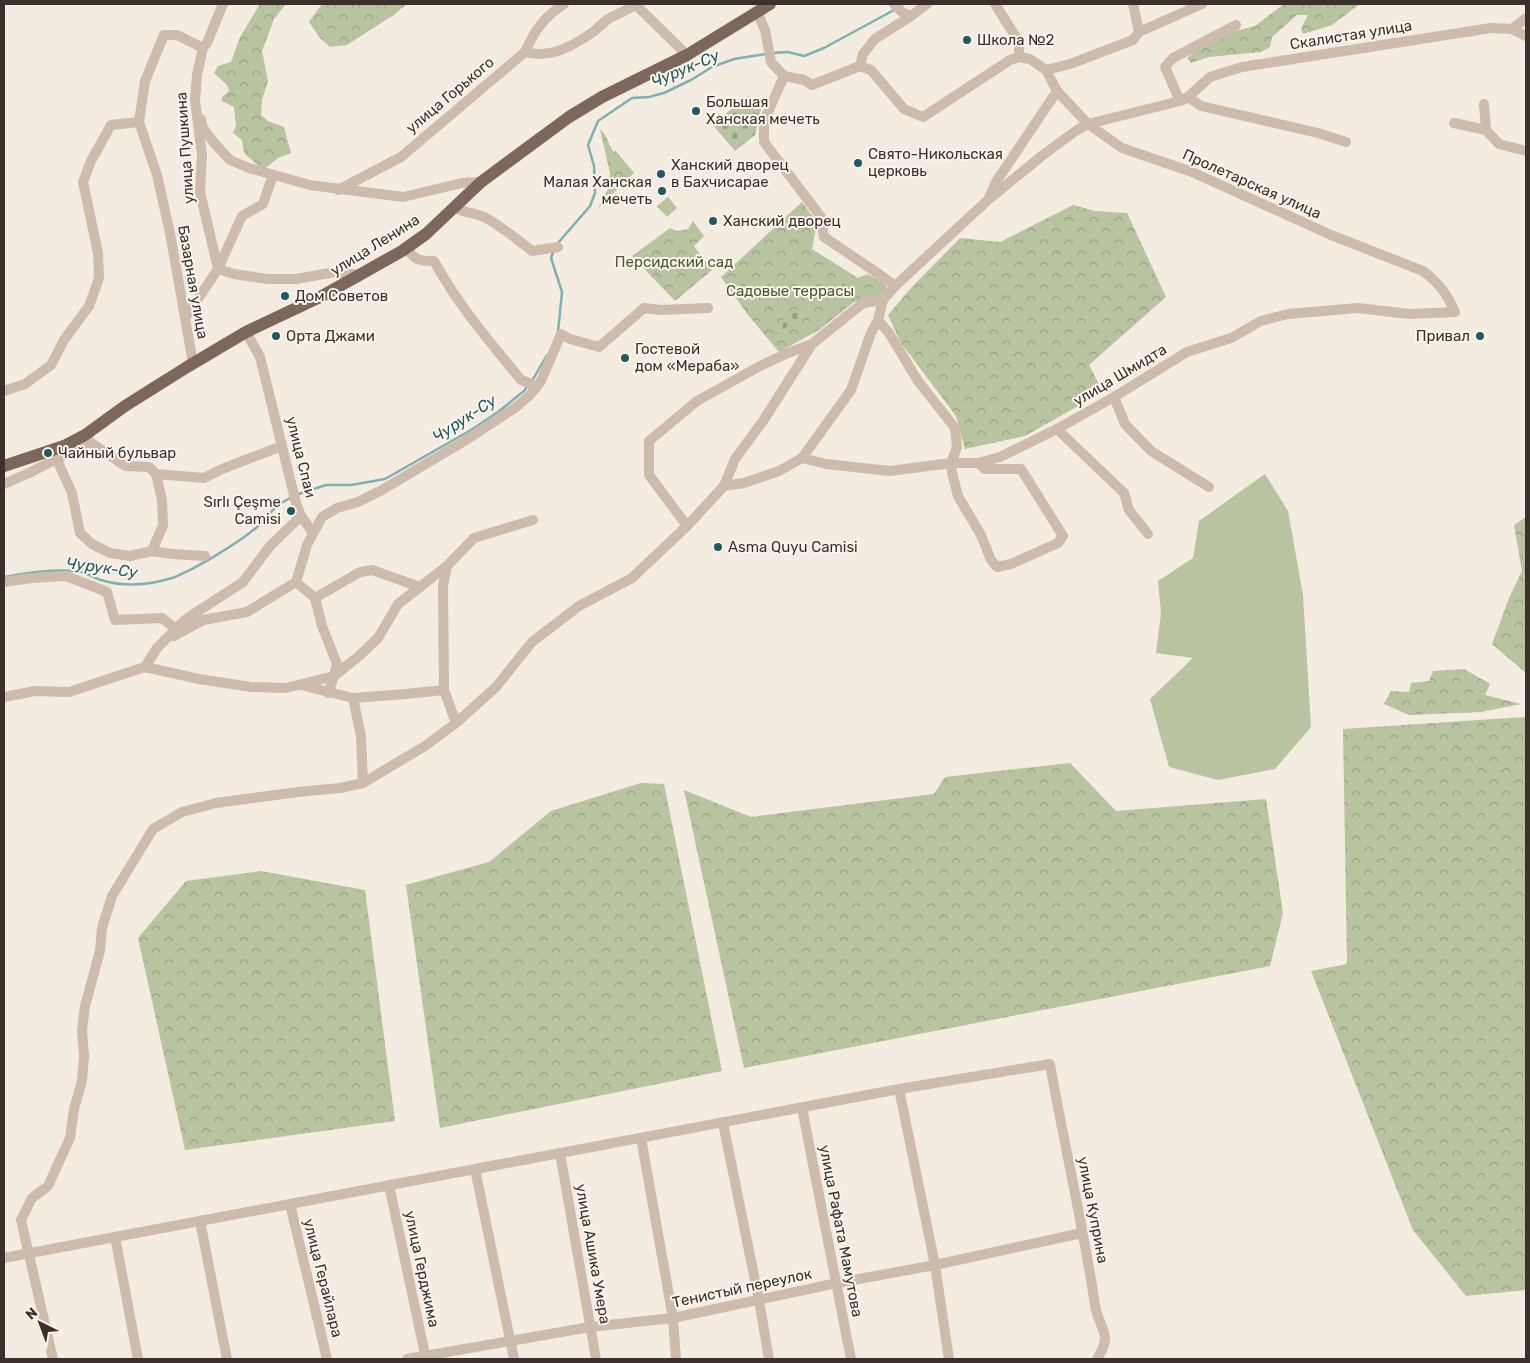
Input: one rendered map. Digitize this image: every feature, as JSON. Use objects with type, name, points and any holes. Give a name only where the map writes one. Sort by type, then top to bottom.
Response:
[{"type":"main road","name":"улица Ленина","points":[[4,466],[87,438],[125,406],[193,363],[246,332],[322,296],[360,275],[426,234],[481,182],[569,117],[602,97],[687,55],[770,4]]},
{"type":"street","name":"улица Пушкина","points":[[218,268],[200,192],[202,155],[195,100],[197,75],[203,48],[207,44],[223,4]]},
{"type":"street","name":"улица Горького","points":[[338,190],[400,157],[525,52],[531,38],[549,14],[564,4]]},
{"type":"street","points":[[894,4],[907,14]]},
{"type":"street","points":[[860,66],[863,54],[875,39],[907,14],[926,4]]},
{"type":"street","points":[[995,4],[1019,42],[1019,58]]},
{"type":"street","points":[[1133,4],[1139,32]]},
{"type":"street","points":[[757,12],[765,30],[771,62],[784,76],[804,80],[812,85],[860,66],[871,70],[904,109],[923,117],[1010,60],[1019,58],[1030,59],[1046,70],[1070,64],[1133,40],[1139,32],[1202,4]]},
{"type":"street","points":[[525,52],[533,54],[551,53],[571,46],[607,20],[636,5],[687,55]]},
{"type":"street","points":[[1512,29],[1526,18]]},
{"type":"street","points":[[1236,25],[1172,58],[1165,67],[1184,99],[1201,106],[1318,133],[1346,142]]},
{"type":"street","name":"Скалистая улица","points":[[883,300],[895,286],[989,199],[1042,155],[1088,124],[1184,99],[1210,77],[1242,67],[1491,28],[1512,29],[1526,36]]},
{"type":"street","name":"Базарная улица","points":[[193,363],[170,233],[157,175],[139,122],[146,81],[164,35],[177,35],[203,48]]},
{"type":"street","name":"Пролетарская улица","points":[[1046,70],[1057,91],[1088,124],[1122,148],[1192,172],[1331,235],[1423,271],[1436,281],[1446,294],[1455,312]]},
{"type":"street","points":[[784,76],[764,121],[764,142],[821,217],[824,237],[895,286]]},
{"type":"street","points":[[989,199],[996,182],[1057,91]]},
{"type":"street","points":[[195,100],[204,128],[215,144],[230,160],[273,175],[338,190],[403,197],[462,183],[481,182]]},
{"type":"street","points":[[1484,104],[1486,130]]},
{"type":"street","points":[[4,391],[24,384],[51,365],[64,340],[89,306],[99,278],[98,253],[82,182],[91,161],[111,125],[139,122]]},
{"type":"street","points":[[1454,123],[1486,130],[1499,144],[1526,151]]},
{"type":"street","points":[[185,318],[218,268],[242,216],[263,204],[273,175]]},
{"type":"street","points":[[455,208],[467,214],[477,214],[488,218],[532,251],[555,248]]},
{"type":"street","points":[[406,247],[412,257],[422,261],[434,261],[474,322],[521,380],[532,385]]},
{"type":"street","points":[[218,268],[234,274],[267,279],[296,279],[335,272],[360,275]]},
{"type":"street","points":[[53,1359],[21,1220],[32,1198],[48,1186],[70,1138],[71,1123],[83,1073],[82,1030],[85,1006],[100,951],[102,928],[112,896],[153,829],[182,812],[216,803],[340,788],[364,783],[425,746],[456,723],[496,687],[532,642],[579,606],[632,578],[687,526],[724,486],[735,459],[763,421],[812,344],[863,303],[883,300],[878,320],[871,333],[851,390],[802,458],[779,471],[744,484],[724,486]]},
{"type":"street","points":[[157,648],[203,620],[248,612],[296,582],[307,544],[322,517],[337,508],[358,502],[382,490],[466,440],[516,407],[532,385],[541,381],[561,334],[570,339],[599,347],[644,308],[661,310],[708,308]]},
{"type":"street","name":"улица Шмидта","points":[[802,458],[826,464],[890,472],[951,463],[978,463],[1000,457],[1056,429],[1114,398],[1187,352],[1231,338],[1261,321],[1288,314],[1358,308],[1409,314],[1455,312]]},
{"type":"street","points":[[878,320],[889,333],[918,381],[955,428],[957,448],[951,463],[958,496],[981,535],[991,560],[997,567],[1011,564],[1058,543],[1063,536],[1021,470],[985,469],[978,463]]},
{"type":"street","name":"улица Спаи","points":[[246,332],[260,357],[296,503],[301,516],[313,533]]},
{"type":"street","points":[[687,526],[648,475],[649,441],[697,401],[788,352],[812,344]]},
{"type":"street","points":[[1114,398],[1125,424],[1151,451],[1209,487]]},
{"type":"street","points":[[1056,429],[1124,492],[1129,510],[1148,534]]},
{"type":"street","points":[[4,484],[57,460],[87,438],[125,466],[149,467],[156,474],[162,500],[163,525],[152,551]]},
{"type":"street","points":[[156,474],[204,478],[282,446]]},
{"type":"street","points":[[57,460],[72,493],[80,533],[92,544],[110,552],[130,556],[152,551],[204,556]]},
{"type":"street","points":[[145,667],[157,648],[186,619],[243,582],[270,546],[301,516]]},
{"type":"street","points":[[4,697],[35,691],[69,692],[145,667],[199,679],[251,687],[286,688],[334,676],[378,638],[398,604],[447,566],[474,538],[533,520]]},
{"type":"street","points":[[447,566],[442,586],[444,690],[456,723]]},
{"type":"street","points":[[315,598],[360,572],[372,570],[420,587]]},
{"type":"street","points":[[4,582],[66,576],[107,592],[115,620],[162,618],[176,629]]},
{"type":"street","points":[[296,582],[315,598],[322,626],[337,664],[328,693]]},
{"type":"street","points":[[300,685],[354,698],[444,690]]},
{"type":"street","points":[[354,698],[361,736],[364,783]]},
{"type":"street","name":"улица Куприна","points":[[899,1090],[1050,1064],[1082,1233],[1090,1265],[1095,1308],[1105,1339],[1102,1352],[1097,1359]]},
{"type":"street","points":[[4,1258],[899,1090],[935,1265],[949,1359]]},
{"type":"street","name":"улица Рафата Мамутова","points":[[802,1108],[851,1359]]},
{"type":"street","points":[[723,1123],[769,1359]]},
{"type":"street","points":[[641,1138],[672,1318],[676,1359]]},
{"type":"street","name":"улица Ашика Умера","points":[[560,1153],[596,1359]]},
{"type":"street","points":[[475,1169],[514,1359]]},
{"type":"street","name":"улица Герджима","points":[[389,1185],[426,1357]]},
{"type":"street","name":"улица Герайлара","points":[[290,1204],[327,1359]]},
{"type":"street","points":[[200,1221],[227,1359]]},
{"type":"street","name":"Тенистый переулок","points":[[407,1359],[590,1327],[672,1318],[1082,1233]]},
{"type":"street","points":[[116,1237],[138,1359]]},
{"type":"green space","points":[[260,4],[286,4],[274,19],[262,51],[268,81],[262,100],[261,115],[268,121],[284,127],[291,153],[278,158],[263,170],[244,153],[242,140],[233,133],[236,125],[234,107],[222,101],[222,97],[229,91],[227,85],[214,73],[218,66],[231,62],[240,37]]},
{"type":"green space","points":[[322,4],[407,4],[347,45],[330,47],[320,38],[309,22]]},
{"type":"green space","points":[[1284,4],[1360,4],[1332,25],[1303,34],[1301,29],[1308,15],[1297,15],[1272,37],[1270,47],[1261,52],[1209,57],[1191,63],[1187,58],[1216,36],[1255,26]]},
{"type":"green space","points":[[749,96],[761,109],[755,135],[735,151],[712,124]]},
{"type":"green space","points":[[600,129],[614,152],[616,151],[634,173],[598,208],[608,189],[610,173]]},
{"type":"green space","points":[[668,197],[677,208],[667,217],[657,206]]},
{"type":"green space","name":"Садовые террасы","points":[[802,202],[817,222],[812,249],[858,278],[868,274],[884,283],[887,289],[877,298],[854,302],[819,330],[779,352],[748,315],[721,277]]},
{"type":"green space","points":[[1073,205],[1095,211],[1127,213],[1166,297],[1089,365],[1103,392],[1025,436],[965,449],[956,416],[901,343],[888,315],[911,288],[960,238],[1000,242]]},
{"type":"green space","name":"Персидский сад","points":[[693,221],[704,236],[694,246],[712,270],[675,301],[632,256],[670,228],[677,231],[688,229]]},
{"type":"green space","points":[[840,278],[845,285],[817,305],[812,298]]},
{"type":"green space","points":[[800,308],[804,315],[776,334],[772,327]]},
{"type":"green space","points":[[1265,474],[1288,511],[1303,595],[1311,727],[1275,769],[1218,780],[1169,767],[1150,699],[1193,658],[1156,653],[1161,613],[1158,581],[1193,558],[1199,521]]},
{"type":"green space","points":[[1526,517],[1526,673],[1492,644],[1509,598],[1522,571],[1514,525]]},
{"type":"green space","points":[[1464,669],[1490,684],[1485,695],[1521,704],[1481,712],[1409,715],[1384,704],[1391,691],[1409,692],[1411,683],[1429,681],[1433,671]]},
{"type":"green space","points":[[1526,718],[1526,1290],[1466,1296],[1413,1230],[1311,971],[1347,964],[1343,729]]},
{"type":"green space","points":[[1070,763],[1116,811],[1266,799],[1283,913],[1270,966],[744,1068],[684,790],[751,817],[934,794],[945,777]]},
{"type":"green space","points":[[641,783],[664,784],[722,1071],[440,1128],[406,885],[489,862],[551,811]]},
{"type":"green space","points":[[261,871],[365,890],[395,1121],[185,1150],[138,938],[186,881]]},
{"type":"waterway","name":"Чурук-Су","points":[[772,53],[788,52],[804,56],[824,48],[894,10]]},
{"type":"waterway","name":"Чурук-Су","points":[[558,243],[590,206],[595,193],[594,166],[588,145],[598,121],[632,98],[649,97],[664,93],[712,67],[734,59],[766,54]]},
{"type":"waterway","name":"Чурук-Су","points":[[554,250],[551,258],[562,292],[558,332]]},
{"type":"waterway","name":"Чурук-Су","points":[[532,381],[547,355]]},
{"type":"waterway","name":"Чурук-Су","points":[[299,494],[326,485],[351,485],[385,479],[471,430],[498,412],[524,391],[528,385]]},
{"type":"waterway","name":"Чурук-Су","points":[[4,577],[39,572],[67,571],[85,573],[101,580],[118,584],[145,584],[172,578],[204,563],[238,541],[256,528],[275,508],[290,498]]},
{"type":"place","name":"Школа №2","points":[[967,40]]},
{"type":"place","name":"Большая Ханская мечеть","points":[[696,111]]},
{"type":"place","name":"Свято-Никольская церковь","points":[[858,163]]},
{"type":"place","name":"Ханский дворец в Бахчисарае","points":[[661,174]]},
{"type":"place","name":"Малая Ханская мечеть","points":[[662,191]]},
{"type":"place","name":"Ханский дворец","points":[[713,221]]},
{"type":"place","name":"Дом Советов","points":[[285,296]]},
{"type":"place","name":"Орта Джами","points":[[276,336]]},
{"type":"place","name":"Привал","points":[[1480,336]]},
{"type":"place","name":"Гостевой дом «Мераба»","points":[[625,358]]},
{"type":"place","name":"Чайный бульвар","points":[[48,453]]},
{"type":"place","name":"Sırlı Çeşme Camisi","points":[[291,511]]},
{"type":"place","name":"Asma Quyu Camisi","points":[[718,547]]}]
